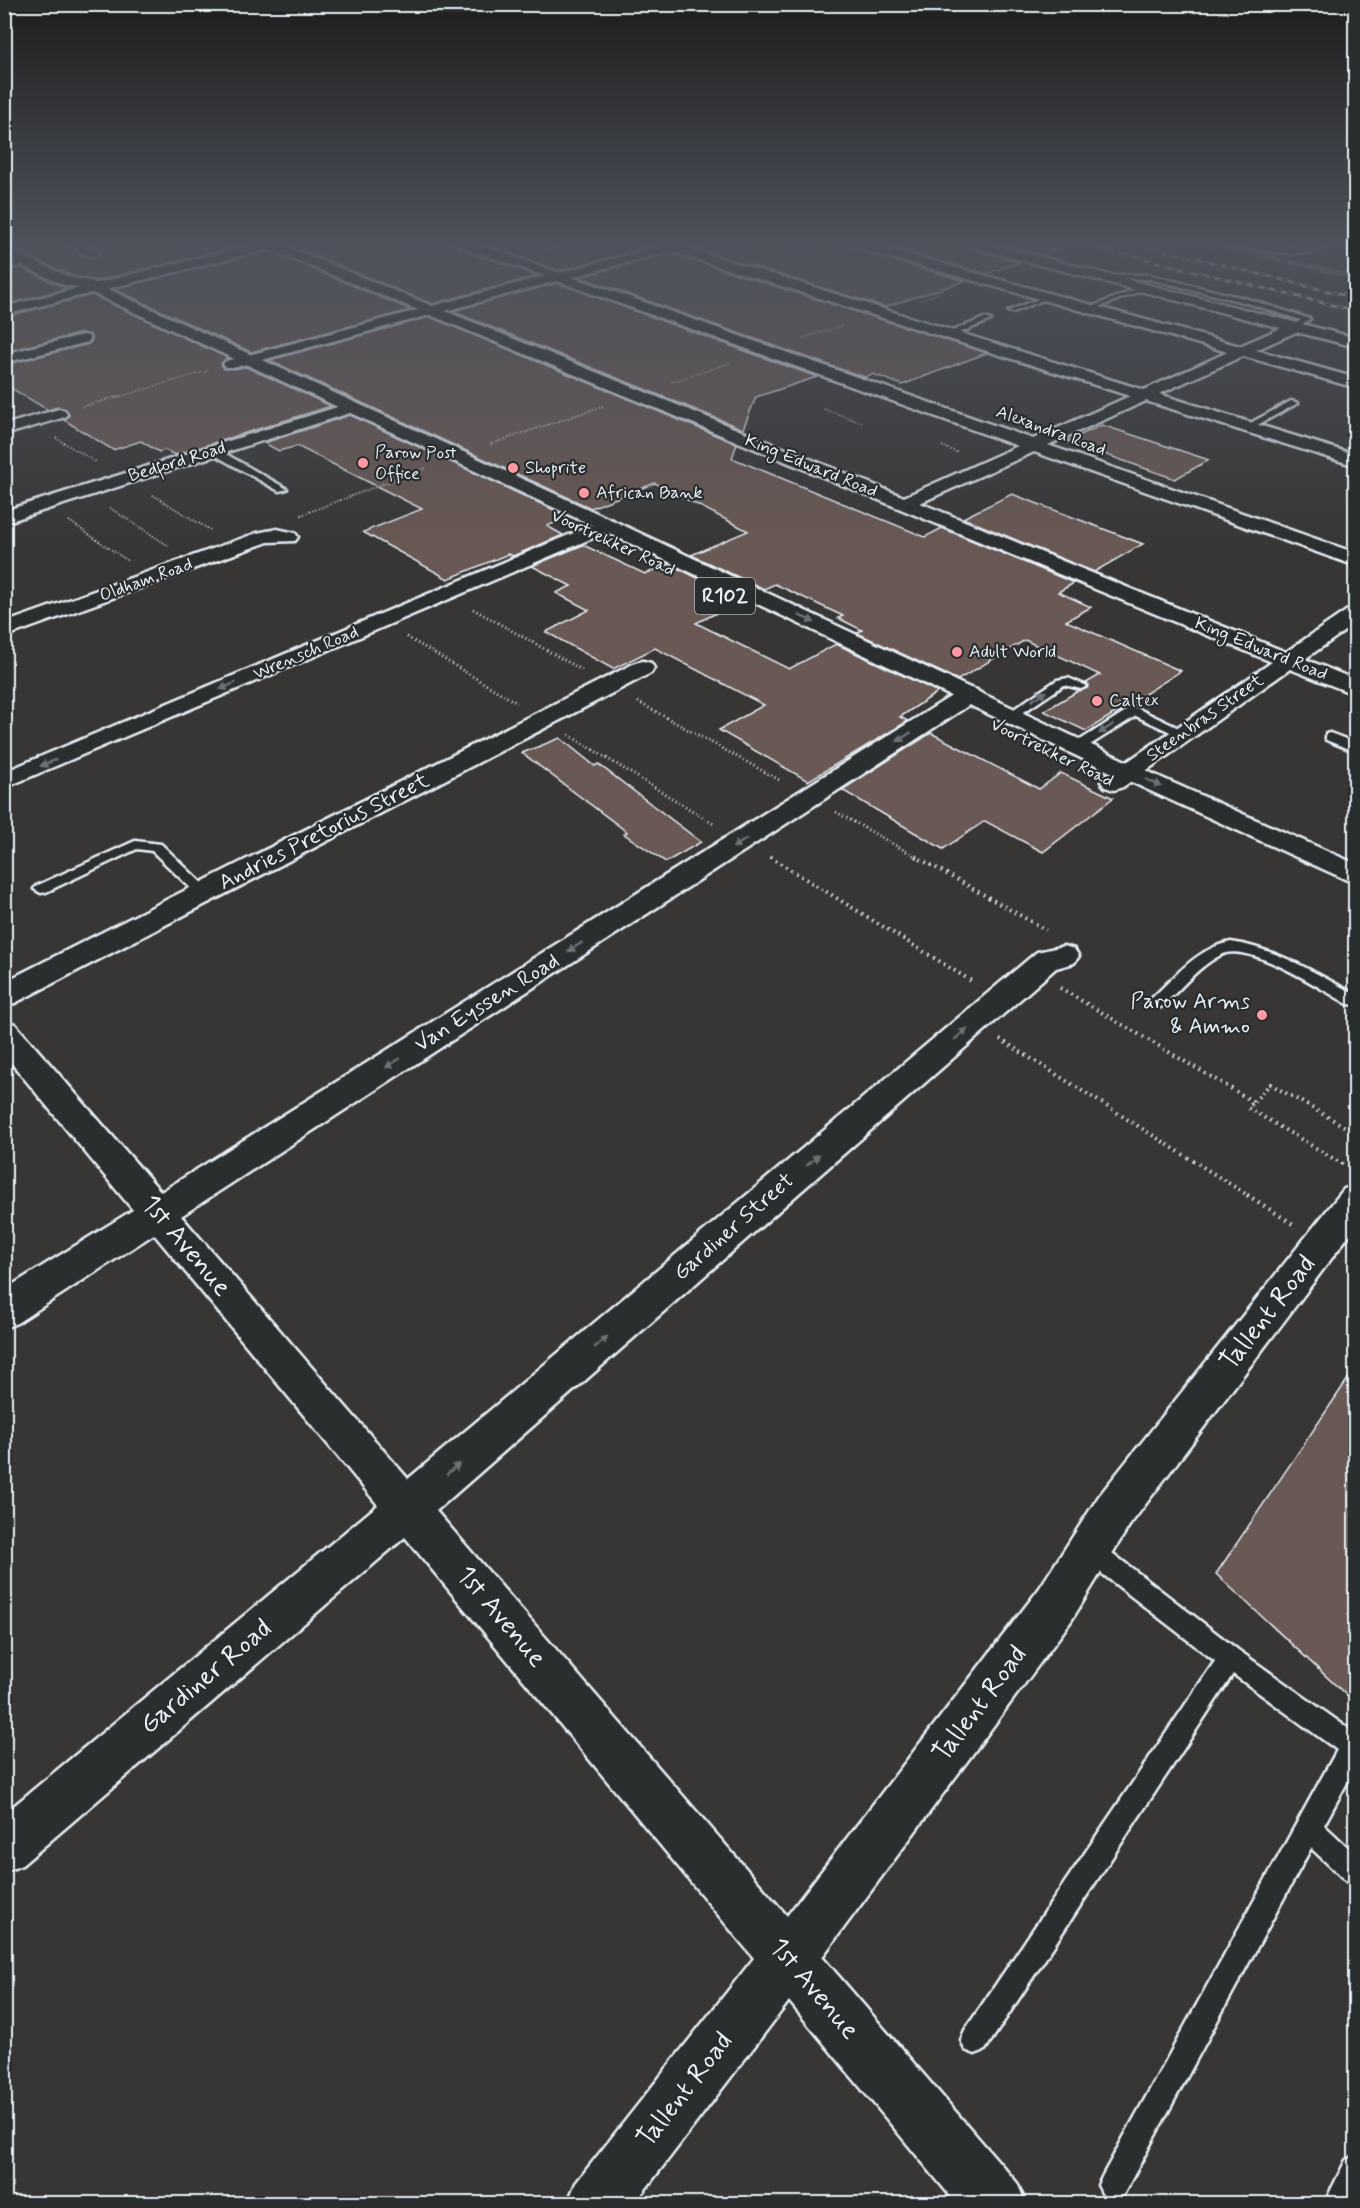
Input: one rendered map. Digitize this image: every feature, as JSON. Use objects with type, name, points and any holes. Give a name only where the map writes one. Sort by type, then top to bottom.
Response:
[{"type":"street","points":[[4,359],[55,346]]},
{"type":"street","name":"Voortrekker Road","points":[[204,346],[961,700],[1356,895]]},
{"type":"street","points":[[238,362],[298,346]]},
{"type":"street","name":"King Edward Road","points":[[521,346],[1356,688]]},
{"type":"street","name":"Alexandra Road","points":[[752,346],[1356,560]]},
{"type":"street","points":[[988,346],[1356,461]]},
{"type":"street","points":[[1225,346],[1356,383]]},
{"type":"street","points":[[904,504],[1254,346]]},
{"type":"street","name":"Bedford Road","points":[[8,516],[342,410]]},
{"type":"street","points":[[4,430],[66,412]]},
{"type":"street","name":"Wrensch Road","points":[[4,781],[599,529]]},
{"type":"street","name":"Oldham Road","points":[[4,631],[264,537],[277,535],[288,537]]},
{"type":"street","name":"Steenbras Street","points":[[1121,777],[1356,613]]},
{"type":"street","name":"Andries Pretorius Street","points":[[4,995],[643,668]]},
{"type":"street","name":"Voortrekker Road","points":[[961,700],[1011,715],[1078,747],[1121,777],[1356,874]]},
{"type":"street","name":"Van Eyssen Road","points":[[4,1311],[961,700]]},
{"type":"street","name":"Gardiner Street","points":[[408,1507],[989,991],[1047,959],[1057,944]]},
{"type":"street","name":"1st Avenue","points":[[4,1032],[996,2204]]},
{"type":"street","name":"Tallent Road","points":[[597,2204],[788,1958],[1055,1605],[1114,1511],[1339,1208]]},
{"type":"street","name":"Gardiner Road","points":[[4,1847],[408,1507]]},
{"type":"lane","points":[[1247,427],[1294,403]]},
{"type":"lane","points":[[214,451],[282,489]]},
{"type":"lane","points":[[1011,715],[1059,683],[1068,681],[1081,686]]},
{"type":"lane","points":[[1078,747],[1130,709],[1183,733]]},
{"type":"lane","points":[[1330,737],[1356,748]]},
{"type":"lane","points":[[41,889],[135,844],[143,844],[156,847],[204,893]]},
{"type":"lane","points":[[1156,1003],[1218,949],[1235,946],[1254,949],[1353,1000]]},
{"type":"lane","points":[[1091,1551],[1230,1658],[1354,1748],[1308,1827],[1113,2185]]},
{"type":"lane","points":[[975,2040],[1230,1658]]},
{"type":"lane","points":[[1308,1827],[1356,1873]]},
{"type":"lane","points":[[1340,2204],[1356,2170]]},
{"type":"path","points":[[481,448],[781,346]]},
{"type":"path","points":[[66,412],[238,362]]},
{"type":"path","points":[[824,409],[863,423]]},
{"type":"path","points":[[54,437],[100,465]]},
{"type":"path","points":[[305,521],[297,517],[430,466]]},
{"type":"path","points":[[152,494],[218,535]]},
{"type":"path","points":[[109,507],[169,546]]},
{"type":"path","points":[[61,515],[136,567]]},
{"type":"path","points":[[835,812],[1057,944]]},
{"type":"path","points":[[769,856],[989,991]]},
{"type":"path","points":[[1051,983],[1254,1102]]},
{"type":"path","points":[[992,1034],[1339,1208]]},
{"type":"path","points":[[1339,1208],[1248,1108],[1270,1084],[1356,1133]]},
{"type":"building","points":[[4,346],[28,346],[4,352]]},
{"type":"building","points":[[81,346],[202,346],[228,358],[221,364],[224,369],[246,367],[331,406],[175,455],[165,450],[159,452],[141,441],[113,450],[64,420],[69,415],[66,409],[58,407],[48,410],[4,384],[4,365]]},
{"type":"building","points":[[238,346],[274,346],[251,352]]},
{"type":"building","points":[[321,346],[500,346],[737,444],[732,458],[925,537],[942,528],[1074,583],[1058,592],[1091,607],[1066,621],[1181,671],[1131,703],[1125,701],[1118,706],[1120,710],[1086,731],[1044,711],[1078,691],[1088,688],[1089,685],[1086,683],[1100,675],[1025,640],[958,680],[857,633],[862,630],[838,618],[843,616],[775,584],[764,589],[691,555],[748,531],[655,483],[591,508],[269,360]]},
{"type":"building","points":[[538,346],[731,346],[817,377],[756,397],[743,429]]},
{"type":"building","points":[[775,346],[965,346],[987,353],[902,385],[873,374],[865,377]]},
{"type":"building","points":[[350,415],[569,517],[547,526],[563,535],[513,556],[508,554],[448,579],[363,532],[422,509],[297,446],[279,451],[264,443]]},
{"type":"building","points":[[1102,425],[1209,460],[1175,479],[1067,441]]},
{"type":"building","points":[[1012,494],[1143,544],[1094,572],[963,518]]},
{"type":"building","points":[[583,545],[645,574],[669,564],[743,600],[696,623],[789,669],[836,644],[938,692],[900,717],[908,721],[808,781],[719,730],[764,705],[655,648],[613,669],[546,632],[589,610],[556,593],[571,586],[532,566]]},
{"type":"building","points":[[931,733],[1039,789],[1061,773],[1113,798],[1043,852],[985,821],[943,849],[842,790]]},
{"type":"building","points":[[560,738],[701,842],[666,862],[624,834],[627,832],[522,753]]},
{"type":"building","points":[[1356,1367],[1356,1704],[1216,1574]]},
{"type":"place","name":"Parow Post Office","points":[[363,463]]},
{"type":"place","name":"Shoprite","points":[[513,468]]},
{"type":"place","name":"African Bank","points":[[584,493]]},
{"type":"place","name":"Adult World","points":[[957,652]]},
{"type":"place","name":"Caltex","points":[[1097,701]]},
{"type":"place","name":"Parow Arms & Ammo","points":[[1262,1015]]}]
